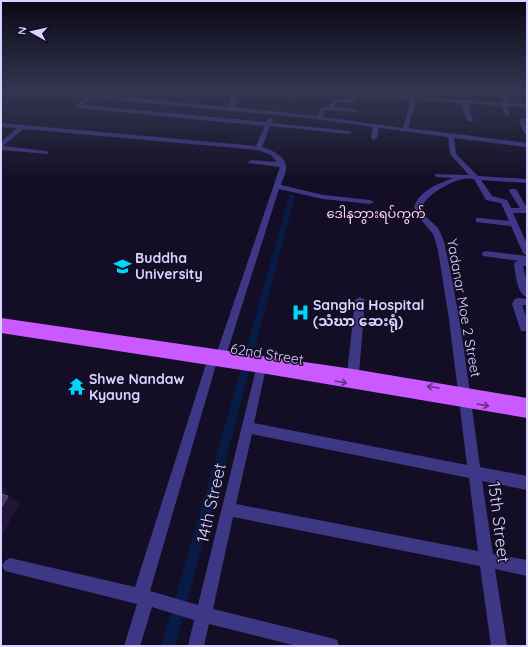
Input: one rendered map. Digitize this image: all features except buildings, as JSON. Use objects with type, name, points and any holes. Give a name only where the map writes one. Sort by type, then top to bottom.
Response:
[{"type":"main road","name":"62nd Street","points":[[1,322],[257,365],[464,397],[527,403]]},
{"type":"main road","name":"62nd Street","points":[[1,329],[222,359]]},
{"type":"main road","name":"62nd Street","points":[[257,365],[353,374],[464,397],[527,413]]},
{"type":"street","points":[[242,120],[306,122],[337,125],[351,123]]},
{"type":"street","points":[[300,120],[349,132]]},
{"type":"street","points":[[306,122],[311,120]]},
{"type":"street","points":[[336,120],[527,145]]},
{"type":"street","points":[[405,130],[409,120]]},
{"type":"street","points":[[523,120],[522,122],[527,133]]},
{"type":"street","points":[[258,148],[260,140],[269,122]]},
{"type":"street","points":[[1,125],[258,148],[275,155],[282,164]]},
{"type":"street","points":[[374,138],[376,126]]},
{"type":"street","points":[[1,146],[22,127]]},
{"type":"street","points":[[451,135],[453,152],[476,178],[489,198],[504,202],[527,253]]},
{"type":"street","points":[[1,146],[46,153]]},
{"type":"street","points":[[251,162],[282,164]]},
{"type":"street","points":[[132,646],[144,597],[222,359],[282,164]]},
{"type":"street","points":[[437,175],[527,181]]},
{"type":"street","name":"Yadanar Moe 2 Street","points":[[461,177],[432,190],[420,202],[418,207],[421,215],[434,229],[440,244],[454,321],[464,397]]},
{"type":"street","points":[[276,186],[323,197],[370,202]]},
{"type":"street","points":[[513,191],[526,211]]},
{"type":"street","points":[[508,210],[526,211]]},
{"type":"street","points":[[479,220],[514,224]]},
{"type":"street","points":[[486,254],[527,259]]},
{"type":"street","points":[[527,263],[522,262],[518,264],[525,292],[527,294]]},
{"type":"street","points":[[353,374],[360,300]]},
{"type":"street","points":[[525,328],[517,304],[518,301],[527,302]]},
{"type":"street","name":"14th Street","points":[[196,646],[200,614],[228,509],[247,427],[257,365]]},
{"type":"street","name":"15th Street","points":[[464,397],[475,472],[485,559],[499,646]]},
{"type":"street","points":[[247,427],[527,483]]},
{"type":"street","points":[[228,509],[527,568]]},
{"type":"street","points":[[10,566],[144,597],[200,614],[331,646]]},
{"type":"waterway","points":[[168,646],[292,196]]},
{"type":"place","name":"Buddha University","points":[[122,266]]},
{"type":"place","name":"Sangha Hospital (သံဃာ ဆေးရုံ)","points":[[300,313]]},
{"type":"place","name":"Shwe Nandaw Kyaung","points":[[76,387]]},
{"type":"district","name":"ဒေါနဘွားရပ်ကွက်","points":[[376,213]]}]
